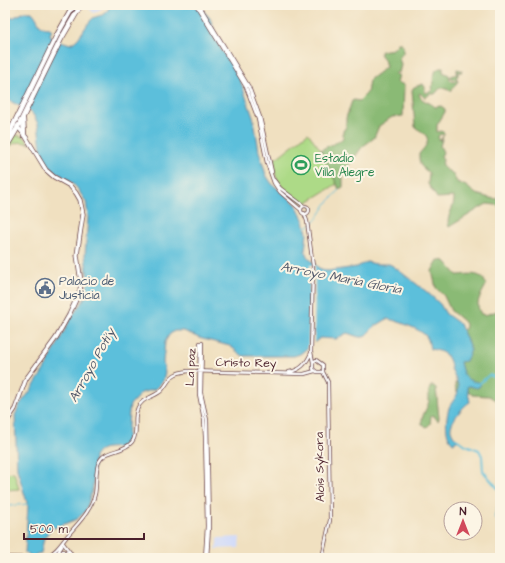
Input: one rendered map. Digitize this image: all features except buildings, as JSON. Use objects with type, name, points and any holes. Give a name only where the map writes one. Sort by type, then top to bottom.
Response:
[{"type":"highway","points":[[5,150],[18,127],[23,112],[56,37],[74,5]]},
{"type":"highway","points":[[5,142],[13,124],[23,112],[61,39],[81,5]]},
{"type":"highway","points":[[23,112],[25,136]]},
{"type":"main road","points":[[5,424],[15,409],[26,379],[56,338],[69,315],[80,291],[81,282],[77,255],[82,217],[82,204],[72,188],[46,170],[25,136],[18,127],[13,124]]},
{"type":"main road","points":[[9,132],[14,135],[25,136]]},
{"type":"street","points":[[196,5],[246,86],[258,119],[267,163],[274,184],[280,192],[306,213],[313,266],[311,352],[314,369],[322,372]]},
{"type":"street","points":[[199,5],[249,86],[260,117],[275,182],[280,188],[304,206],[309,207],[310,210],[306,213]]},
{"type":"street","points":[[302,210],[304,206]]},
{"type":"street","name":"La paz","points":[[200,371],[200,343],[202,344],[199,394],[204,420],[205,437],[207,526],[206,558]]},
{"type":"street","points":[[285,373],[303,366],[311,352]]},
{"type":"street","points":[[312,357],[316,360],[313,362]]},
{"type":"street","name":"Alois Sykora","points":[[316,360],[323,365],[322,372],[328,382],[330,520],[322,558]]},
{"type":"street","name":"Cristo Rey","points":[[63,543],[91,506],[96,488],[97,465],[101,458],[108,453],[126,448],[132,443],[135,436],[136,412],[140,404],[146,398],[162,390],[172,377],[180,372],[200,371],[304,374],[314,369]]},
{"type":"street","points":[[45,558],[53,553],[63,543],[71,554]]},
{"type":"street","points":[[58,558],[58,552],[62,546],[63,558]]},
{"type":"street","points":[[53,553],[63,552],[78,558]]},
{"type":"street","points":[[5,557],[34,558]]},
{"type":"shaded area","points":[[85,5],[105,5],[103,8],[94,13]]},
{"type":"shaded area","points":[[240,537],[239,548],[216,549],[218,538]]},
{"type":"green space","points":[[398,43],[401,43],[403,46],[403,53],[399,58],[401,65],[399,73],[397,72],[395,74],[399,75],[397,82],[404,85],[403,116],[392,117],[379,126],[374,138],[362,147],[344,172],[343,187],[339,189],[321,150],[343,138],[343,131],[346,127],[346,118],[352,101],[359,101],[367,93],[369,80],[386,67],[384,59],[380,54],[381,51],[392,49]]},
{"type":"green space","points":[[443,68],[443,72],[449,75],[450,80],[454,82],[457,80],[451,78],[451,76],[457,74],[457,69],[461,70],[462,72],[458,72],[458,76],[456,77],[458,81],[451,91],[441,87],[435,94],[430,94],[425,98],[420,93],[419,94],[423,100],[435,107],[441,106],[445,109],[445,112],[437,125],[437,132],[442,131],[445,134],[440,134],[438,137],[440,141],[443,136],[440,146],[443,152],[441,157],[443,160],[442,166],[452,173],[457,182],[466,186],[476,194],[495,199],[500,198],[500,209],[496,205],[487,204],[449,227],[448,220],[454,197],[437,198],[428,184],[429,173],[420,164],[419,154],[427,144],[427,138],[415,127],[412,90],[414,87],[423,84],[425,87],[425,93],[432,91],[431,87],[434,83],[433,78],[436,70]]},
{"type":"green space","name":"Estadio Villa Alegre","points":[[308,133],[321,150],[337,184],[306,203],[297,199],[280,184],[275,172],[274,160]]},
{"type":"green space","points":[[16,135],[24,137],[30,144],[22,142],[15,143],[9,147],[5,154],[9,143]]},
{"type":"green space","points":[[438,260],[445,261],[457,275],[474,274],[478,275],[484,280],[486,285],[478,302],[481,314],[485,315],[500,310],[500,403],[489,396],[472,395],[465,391],[456,392],[455,383],[459,382],[460,331],[465,329],[466,326],[463,321],[451,311],[444,296],[436,288],[432,271]]},
{"type":"green space","points":[[431,386],[436,388],[439,418],[438,421],[433,415],[431,416],[430,424],[427,427],[422,425],[422,421],[429,402],[429,391]]},
{"type":"green space","points":[[14,472],[19,489],[5,490],[5,473]]},
{"type":"water","name":"Arroyo Poti'y","points":[[111,5],[198,5],[210,18],[221,50],[236,68],[254,120],[259,151],[266,175],[272,184],[296,204],[304,221],[307,233],[305,251],[307,256],[319,268],[327,271],[357,267],[367,262],[389,264],[393,266],[427,292],[440,304],[446,314],[460,324],[471,350],[466,361],[460,362],[462,371],[469,380],[481,384],[477,388],[467,387],[470,402],[461,410],[452,423],[451,430],[457,441],[453,443],[448,436],[447,417],[449,408],[456,396],[458,388],[449,359],[442,352],[430,349],[426,336],[408,325],[387,319],[374,327],[364,337],[347,333],[336,339],[320,338],[300,354],[294,356],[243,356],[230,346],[199,338],[184,331],[174,331],[169,335],[165,342],[163,362],[165,373],[163,381],[155,389],[141,393],[130,405],[127,441],[120,447],[103,449],[94,457],[93,487],[86,511],[77,519],[51,529],[44,538],[41,553],[36,554],[34,558],[30,558],[29,554],[25,553],[28,506],[17,469],[15,415],[20,404],[32,389],[47,365],[71,318],[86,296],[88,280],[85,255],[88,217],[86,202],[77,188],[70,181],[53,170],[45,161],[41,149],[38,124],[34,116],[31,112],[8,100],[5,103],[5,17],[12,18],[25,12],[32,12],[43,27],[50,28],[52,30],[50,34],[52,38],[70,44],[79,37],[92,19],[105,14]]},
{"type":"pier","points":[[310,265],[315,265],[314,345],[308,350]]},
{"type":"waterway","points":[[305,227],[309,226],[317,219],[339,189]]},
{"type":"waterway","name":"Arroyo María Gloria","points":[[479,384],[489,375],[500,379]]},
{"type":"waterway","points":[[456,439],[479,450],[482,456],[483,471],[500,491]]},
{"type":"waterway","points":[[5,506],[28,504]]},
{"type":"waterway","points":[[495,518],[500,504]]},
{"type":"place","name":"Estadio Villa Alegre","points":[[301,165]]},
{"type":"place","name":"Palacio de Justicia","points":[[45,288]]}]
